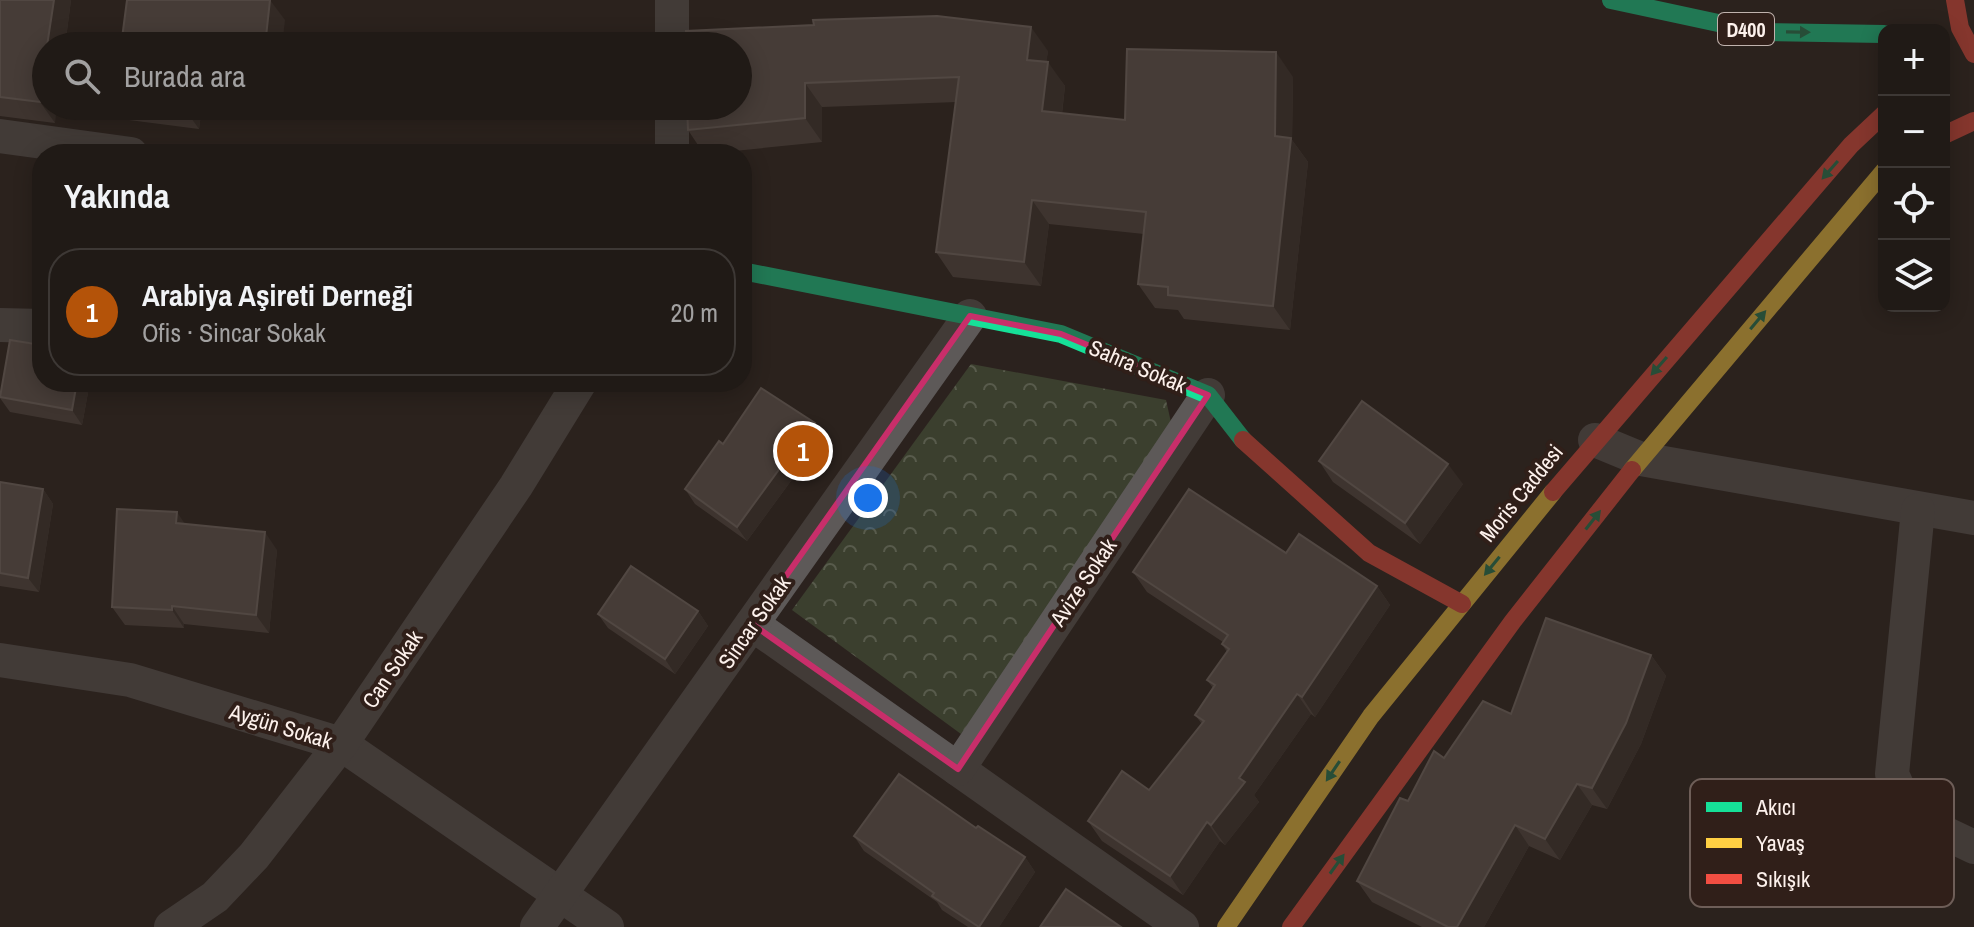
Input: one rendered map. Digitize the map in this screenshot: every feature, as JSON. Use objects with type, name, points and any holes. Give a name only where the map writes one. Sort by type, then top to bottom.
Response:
[{"type":"main road","name":"D400","points":[[1611,0],[1760,32],[1878,34]]},
{"type":"main road","points":[[1955,0],[1959,44]]},
{"type":"main road","name":"Moris Caddesi","points":[[1226,927],[1371,716],[1595,440],[1851,145],[1878,120]]},
{"type":"main road","points":[[1950,132],[1974,121]]},
{"type":"main road","points":[[1297,925],[1513,621],[1641,459],[1878,178]]},
{"type":"main road","name":"Sahra Sokak","points":[[752,273],[1061,334],[1208,395],[1242,439],[1369,553],[1462,604]]},
{"type":"street","points":[[672,0],[672,32]]},
{"type":"street","points":[[672,120],[672,144]]},
{"type":"street","points":[[0,136],[58,144]]},
{"type":"street","name":"Sincar Sokak","points":[[537,927],[970,316]]},
{"type":"street","points":[[0,325],[32,326]]},
{"type":"street","name":"Can Sokak","points":[[171,927],[215,897],[254,856],[341,744],[516,486],[574,392]]},
{"type":"street","name":"Avize Sokak","points":[[958,769],[1208,395]]},
{"type":"street","points":[[1595,440],[1641,459],[1974,518]]},
{"type":"street","points":[[1894,779],[1892,774],[1918,510]]},
{"type":"street","points":[[752,624],[1182,927]]},
{"type":"street","name":"Aygün Sokak","points":[[0,660],[130,680],[341,744],[607,927]]},
{"type":"street","points":[[1954,837],[1974,847]]},
{"type":"highlighted area","points":[[970,316],[1061,334],[1208,395],[958,769],[752,624]]},
{"type":"green space","points":[[971,364],[1166,400],[1174,436],[961,734],[792,610]]},
{"type":"building","points":[[0,0],[54,0],[49,32],[32,32],[32,101],[0,97]]},
{"type":"building","points":[[127,0],[270,0],[267,32],[123,32]]},
{"type":"building","points":[[937,16],[1031,27],[1027,60],[1048,62],[1042,111],[1125,120],[1127,49],[1276,52],[1275,136],[1291,138],[1273,306],[1168,295],[1168,287],[1138,284],[1146,212],[1032,200],[1024,262],[936,252],[959,77],[805,83],[805,118],[688,130],[688,120],[752,120],[752,32],[686,31],[814,25],[813,20]]},
{"type":"building","points":[[10,340],[32,343],[32,392],[75,392],[72,410],[0,397]]},
{"type":"building","points":[[761,388],[815,423],[789,462],[786,460],[737,527],[685,489],[719,441],[723,444]]},
{"type":"building","points":[[1362,401],[1448,464],[1405,523],[1319,461]]},
{"type":"building","points":[[0,482],[43,489],[28,578],[0,573]]},
{"type":"building","points":[[1189,489],[1286,553],[1299,534],[1377,586],[1302,697],[1297,694],[1239,778],[1245,782],[1211,825],[1207,822],[1170,876],[1088,821],[1122,771],[1149,790],[1204,721],[1195,715],[1215,685],[1207,680],[1229,649],[1222,644],[1228,635],[1133,572]]},
{"type":"building","points":[[117,509],[177,512],[176,523],[265,532],[256,615],[172,606],[172,610],[112,607]]},
{"type":"building","points":[[631,566],[698,611],[665,659],[598,614]]},
{"type":"building","points":[[1546,618],[1651,655],[1626,723],[1592,788],[1577,784],[1545,839],[1515,825],[1457,927],[1448,927],[1357,881],[1400,798],[1408,801],[1434,751],[1444,758],[1483,701],[1511,714]]},
{"type":"building","points":[[899,774],[976,828],[978,826],[1025,857],[979,927],[932,896],[934,893],[854,836]]},
{"type":"building","points":[[1066,889],[1121,927],[1040,927]]},
{"type":"traffic: fast","points":[[1611,0],[1760,32],[1878,34]]},
{"type":"traffic: fast","points":[[752,273],[1061,334],[1208,395],[1243,440]]},
{"type":"traffic: slow","points":[[1632,470],[1878,178]]},
{"type":"traffic: slow","points":[[1226,927],[1371,716],[1553,492]]},
{"type":"traffic: jam","points":[[1955,0],[1960,28],[1974,54]]},
{"type":"traffic: jam","points":[[1553,492],[1851,145],[1878,120]]},
{"type":"traffic: jam","points":[[1950,132],[1974,121]]},
{"type":"traffic: jam","points":[[1243,440],[1369,553],[1462,604]]},
{"type":"traffic: jam","points":[[1291,927],[1513,621],[1632,470]]},
{"type":"place","name":"Arabiya Aşireti Derneği","points":[[803,451]]}]
